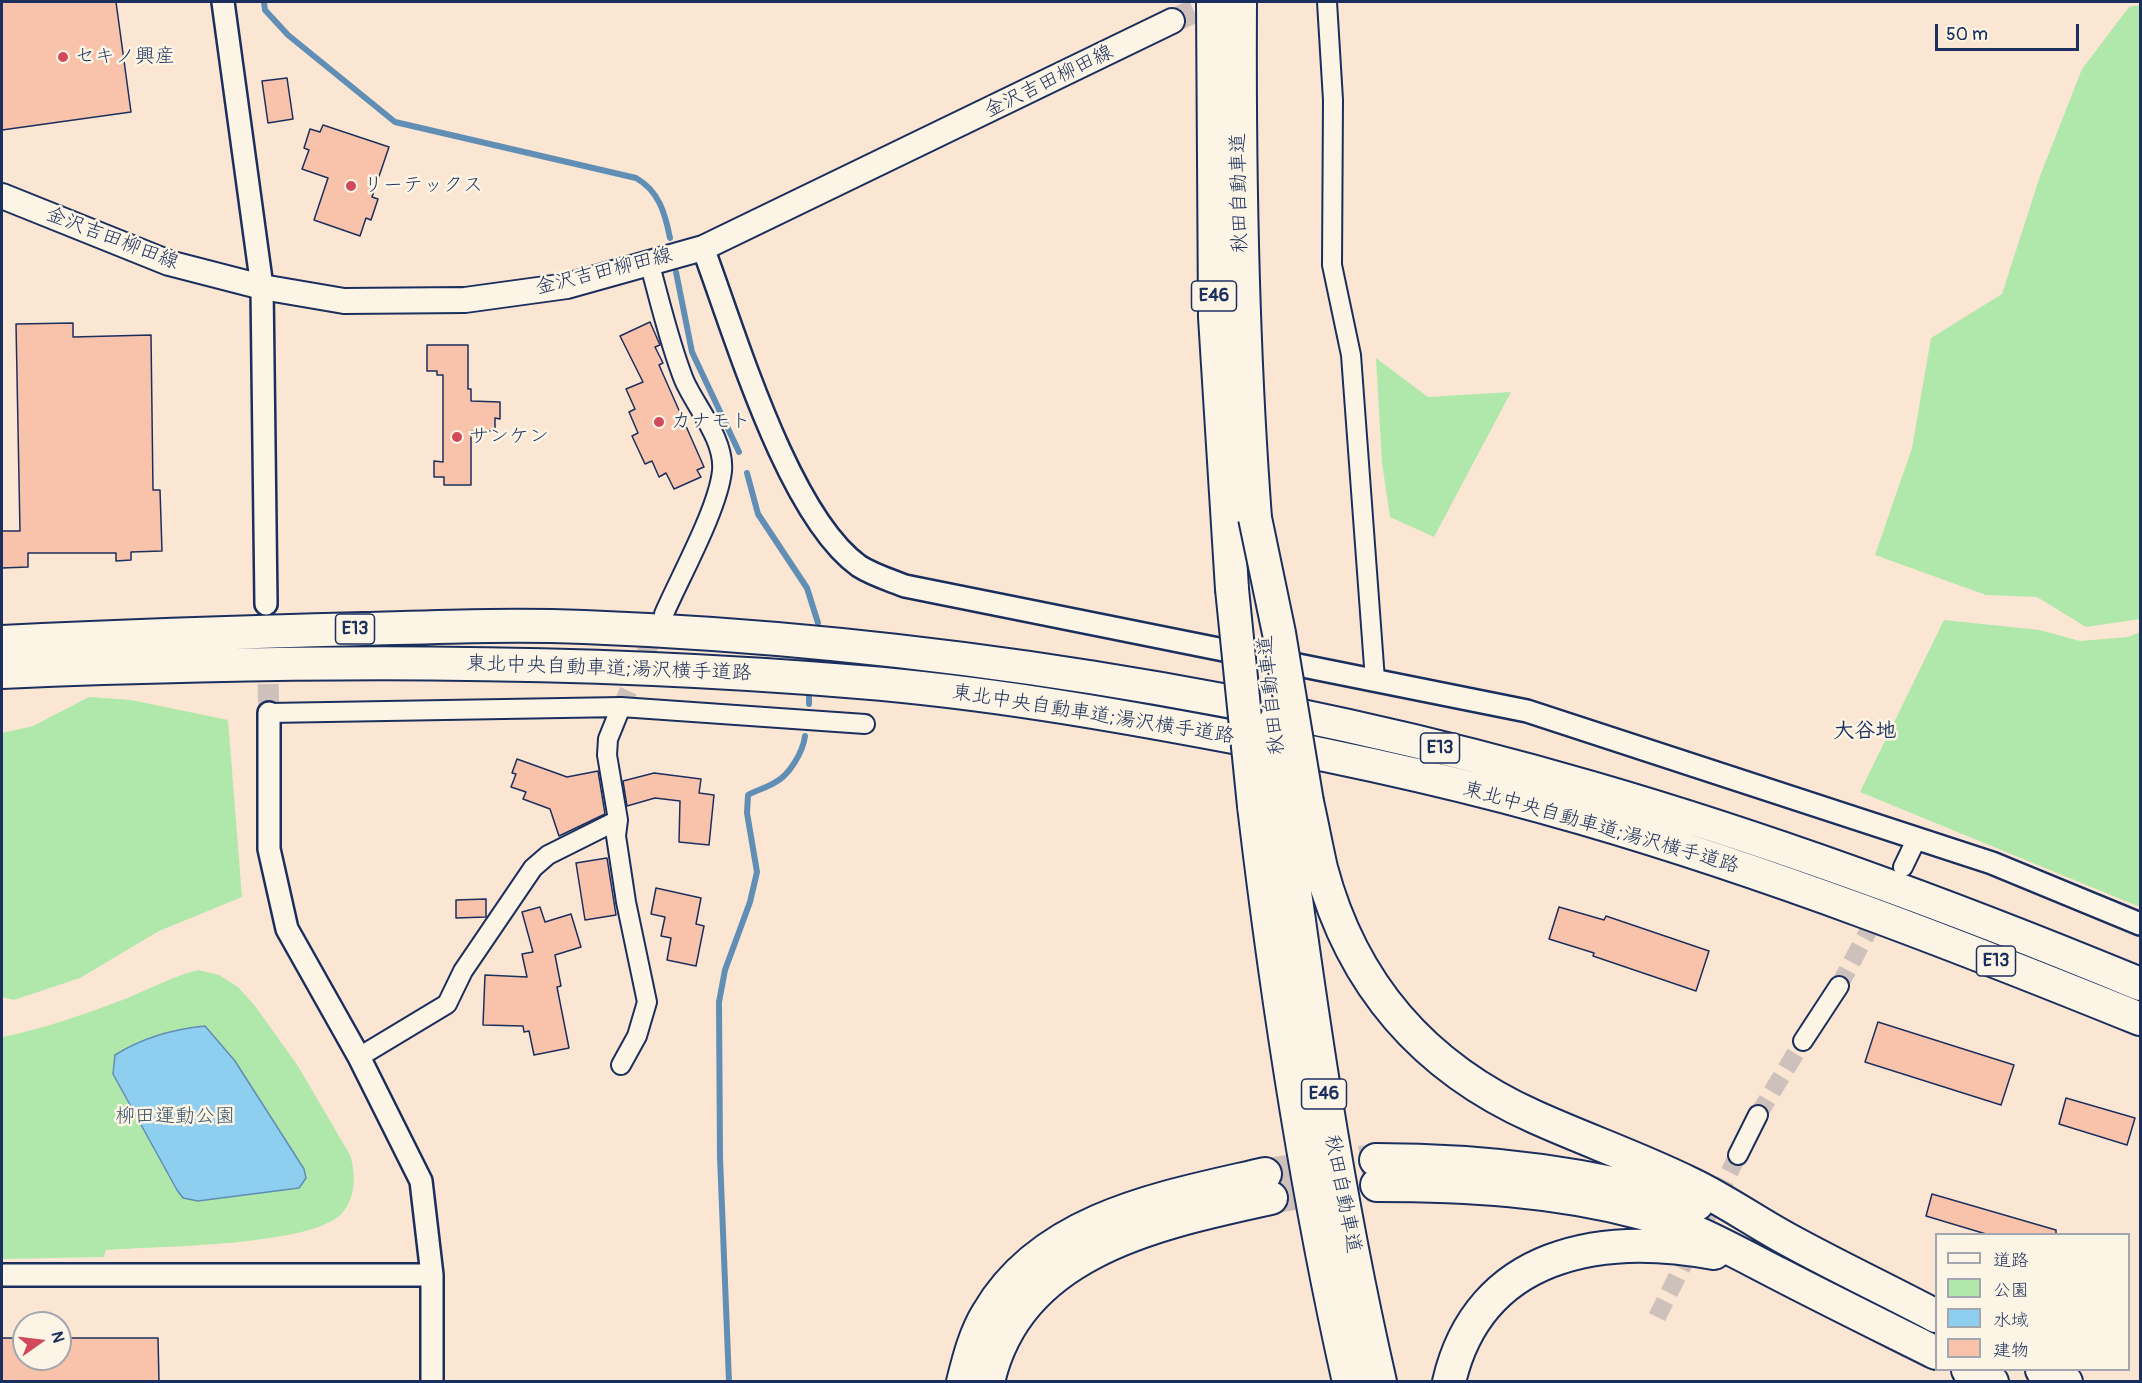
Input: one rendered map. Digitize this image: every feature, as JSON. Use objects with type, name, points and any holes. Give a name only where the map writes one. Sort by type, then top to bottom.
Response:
[{"type":"highway","name":"秋田自動車道","points":[[1212,2],[1215,317],[1232,589],[1281,804],[1336,1170],[1380,1382]]},
{"type":"highway","name":"秋田自動車道","points":[[1240,2],[1239,138],[1243,309],[1255,518],[1279,633],[1281,804],[1276,991],[1306,1174],[1349,1382]]},
{"type":"highway","name":"東北中央自動車道;湯沢横手道路","points":[[2,642],[188,633],[579,627],[710,634],[859,648],[998,665],[1157,690],[1299,716],[1401,739],[1590,787],[1861,875],[2018,933],[2140,984]]},
{"type":"highway","name":"東北中央自動車道;湯沢横手道路","points":[[2,672],[212,664],[411,662],[580,665],[862,682],[1000,698],[1167,724],[1316,753],[1431,779],[1580,817],[1850,906],[2140,1018]]},
{"type":"highway","points":[[1281,804],[1322,870],[1342,924],[1363,969],[1386,1006],[1418,1041],[1452,1069],[1490,1094],[1533,1116],[1691,1184],[1787,1239],[1935,1315]]},
{"type":"highway","points":[[1281,804],[1261,940],[1275,1043],[1318,1307],[1326,1382]]},
{"type":"highway","points":[[1850,906],[2140,1030]]},
{"type":"highway","points":[[1787,1239],[1703,1206],[1652,1191],[1604,1181],[1495,1164],[1376,1173],[1589,1202],[1632,1211],[1690,1230],[1935,1352]]},
{"type":"highway","points":[[963,1382],[972,1347],[987,1313],[1008,1284],[1033,1259],[1068,1236],[1107,1218],[1153,1202],[1268,1186],[1115,1241],[1076,1261],[1044,1284],[1019,1310],[1000,1342],[988,1382]]},
{"type":"highway","points":[[1449,1382],[1453,1364],[1467,1332],[1484,1308],[1507,1285],[1537,1266],[1566,1254],[1637,1245],[1681,1247],[1721,1255],[1778,1273]]},
{"type":"highway","points":[[1970,1371],[1992,1382]]},
{"type":"highway","points":[[2044,1371],[2066,1382]]},
{"type":"main road","name":"金沢吉田柳田線","points":[[2,196],[169,263],[262,287],[344,301],[465,300],[567,286],[703,248],[1172,21]]},
{"type":"street","points":[[223,2],[262,287],[266,604]]},
{"type":"street","points":[[1327,2],[1333,100],[1332,265],[1351,355],[1375,680]]},
{"type":"street","points":[[703,248],[770,427],[801,492],[820,526],[859,566],[905,586],[1527,711],[1992,863],[2140,924]]},
{"type":"street","points":[[649,262],[685,382],[713,430],[723,469],[716,498],[664,614]]},
{"type":"street","points":[[621,707],[608,739],[607,755],[618,820],[616,836],[619,858],[647,1002],[637,1036],[621,1065]]},
{"type":"street","points":[[432,1382],[432,1275],[421,1181],[359,1056],[287,929],[270,849],[269,713],[621,707],[865,724]]},
{"type":"street","points":[[359,1056],[447,1004],[464,971],[533,868],[548,855],[618,820]]},
{"type":"street","points":[[1903,867],[1917,838]]},
{"type":"street","points":[[1803,1041],[1839,986]]},
{"type":"street","points":[[1738,1155],[1758,1116]]},
{"type":"street","points":[[2,1275],[432,1275]]},
{"type":"green space","points":[[2140,5],[2140,619],[2086,627],[2037,597],[1986,595],[1875,555],[1912,448],[1931,338],[2002,294],[2040,176],[2082,69],[2129,7]]},
{"type":"green space","points":[[1376,358],[1428,397],[1511,392],[1434,537],[1390,517],[1382,463]]},
{"type":"green space","points":[[1944,620],[2040,630],[2080,641],[2128,637],[2140,632],[2140,907],[1860,792]]},
{"type":"green space","points":[[89,697],[131,700],[228,720],[242,897],[159,931],[80,978],[14,1000],[2,997],[2,733],[33,726]]},
{"type":"green space","name":"柳田運動公園","points":[[198,970],[219,975],[238,987],[255,1006],[298,1066],[350,1155],[354,1185],[343,1212],[327,1224],[301,1232],[232,1243],[106,1250],[104,1257],[2,1259],[2,1037],[79,1016]]},
{"type":"water","points":[[205,1026],[235,1061],[304,1169],[306,1178],[299,1188],[198,1201],[183,1198],[177,1190],[113,1074],[115,1055],[158,1035]]},
{"type":"building","name":"セキノ興産","points":[[2,2],[116,2],[131,112],[2,130]]},
{"type":"building","points":[[287,78],[293,119],[268,123],[262,81]]},
{"type":"building","name":"リーテックス","points":[[323,125],[389,147],[372,197],[378,199],[371,220],[366,218],[360,236],[314,220],[328,178],[302,169],[309,150],[304,148],[310,129],[320,132]]},
{"type":"building","name":"カナモト","points":[[650,322],[660,345],[655,347],[663,363],[659,365],[704,467],[697,470],[701,477],[674,489],[666,473],[659,477],[652,461],[645,464],[632,436],[638,433],[629,412],[635,409],[626,389],[643,382],[620,336]]},
{"type":"building","points":[[73,323],[73,337],[151,335],[153,490],[160,490],[162,551],[131,552],[131,560],[116,561],[116,553],[28,553],[28,567],[2,568],[2,531],[20,531],[16,324]]},
{"type":"building","name":"サンケン","points":[[427,345],[468,345],[468,389],[471,389],[471,401],[500,402],[500,419],[495,418],[495,431],[471,431],[471,485],[444,485],[444,477],[434,477],[434,461],[443,462],[443,375],[437,375],[437,371],[427,371]]},
{"type":"building","points":[[517,759],[567,777],[598,771],[605,814],[559,836],[550,809],[523,799],[526,792],[511,787],[516,774],[512,773]]},
{"type":"building","points":[[654,773],[701,779],[699,793],[714,795],[709,845],[679,842],[680,801],[655,798],[627,806],[623,781]]},
{"type":"building","points":[[607,858],[616,915],[585,920],[576,863]]},
{"type":"building","points":[[656,888],[701,898],[696,924],[704,926],[696,966],[667,960],[671,938],[661,936],[665,917],[651,914]]},
{"type":"building","points":[[486,899],[486,917],[456,918],[456,900]]},
{"type":"building","points":[[540,907],[545,922],[571,914],[581,947],[555,955],[561,986],[557,987],[569,1048],[534,1055],[529,1031],[524,1032],[523,1026],[483,1025],[485,975],[527,977],[522,954],[533,952],[522,912]]},
{"type":"building","points":[[1559,907],[1604,920],[1606,916],[1709,951],[1696,991],[1593,956],[1594,953],[1549,939]]},
{"type":"building","points":[[1878,1022],[2014,1065],[2001,1105],[1865,1062]]},
{"type":"building","points":[[2066,1098],[2135,1118],[2127,1145],[2059,1124]]},
{"type":"building","points":[[1932,1194],[2056,1230],[2056,1233],[1983,1233],[1926,1216]]},
{"type":"building","points":[[2,1338],[12,1338],[12,1371],[72,1371],[72,1338],[158,1338],[159,1382],[2,1382]]},
{"type":"waterway","points":[[264,2],[265,10],[288,35],[395,122],[636,178],[656,196],[666,220],[670,238]]},
{"type":"waterway","points":[[676,272],[692,352],[739,452]]},
{"type":"waterway","points":[[747,473],[758,514],[807,588],[818,623]]},
{"type":"waterway","points":[[809,697],[809,704]]},
{"type":"waterway","points":[[729,1382],[720,1157],[719,1002],[725,970],[750,902],[757,872],[747,813],[748,795],[771,785],[785,775],[798,756],[805,736]]},
{"type":"tunnel","points":[[1172,21],[1214,2]]},
{"type":"tunnel","points":[[621,707],[659,624]]},
{"type":"tunnel","points":[[267,653],[269,713]]},
{"type":"tunnel","points":[[1839,986],[1896,879]]},
{"type":"tunnel","points":[[1758,1115],[1803,1041]]},
{"type":"tunnel","points":[[1657,1317],[1738,1155]]},
{"type":"tunnel","points":[[1265,1174],[1376,1160]]},
{"type":"tunnel","points":[[1271,1198],[1323,1189],[1377,1185]]},
{"type":"place","name":"セキノ興産","points":[[63,57]]},
{"type":"place","name":"リーテックス","points":[[351,186]]},
{"type":"place","name":"カナモト","points":[[659,422]]},
{"type":"place","name":"サンケン","points":[[457,437]]},
{"type":"district","name":"大谷地","points":[[1865,732]]}]
